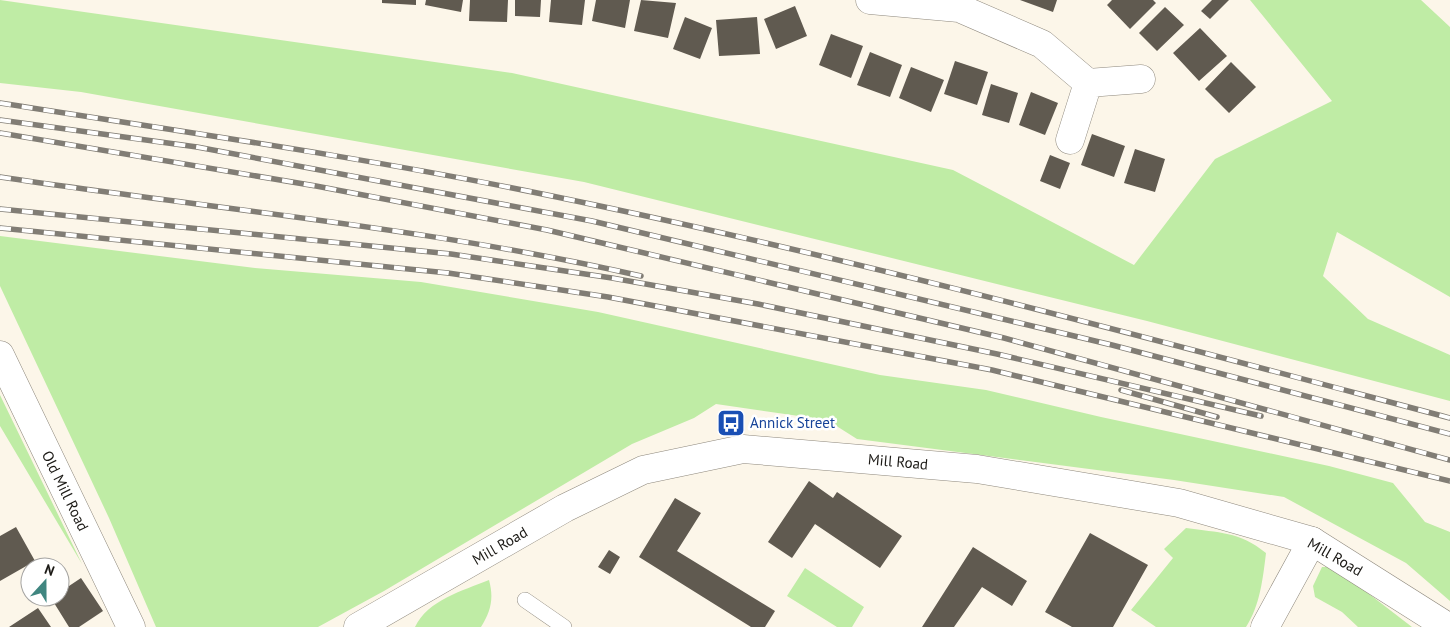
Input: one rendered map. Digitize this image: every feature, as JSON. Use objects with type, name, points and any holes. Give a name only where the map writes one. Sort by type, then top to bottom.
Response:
[{"type":"street","points":[[870,0],[961,4],[1042,44],[1088,83],[1141,79]]},
{"type":"street","points":[[1070,140],[1088,83]]},
{"type":"street","name":"Old Mill Road","points":[[0,356],[131,627]]},
{"type":"street","name":"Mill Road","points":[[376,623],[565,508],[643,470],[743,449],[987,471],[1179,503],[1312,541],[1448,627]]},
{"type":"street","points":[[1265,627],[1312,541]]},
{"type":"lane","points":[[525,600],[564,627]]},
{"type":"green space","points":[[0,0],[512,73],[953,170],[1134,265],[1215,159],[1332,101],[1250,0],[1421,0],[1450,27],[1450,297],[1337,232],[1323,276],[1368,319],[1450,355],[1450,401],[1147,321],[584,182],[81,92],[0,83]]},
{"type":"green space","points":[[0,236],[255,268],[421,282],[598,312],[880,375],[986,390],[1329,466],[1393,483],[1425,522],[1450,532],[1450,601],[1406,563],[1284,497],[1174,480],[857,439],[827,420],[716,404],[694,418],[632,444],[384,591],[318,627],[156,627],[109,518],[0,286]]},
{"type":"green space","points":[[0,395],[82,564],[0,426]]},
{"type":"green space","points":[[1186,528],[1219,532],[1238,537],[1266,553],[1258,601],[1246,627],[1156,627],[1131,610],[1173,558],[1164,549]]},
{"type":"green space","points":[[1322,567],[1334,567],[1412,627],[1358,627],[1342,612],[1315,597],[1313,586]]},
{"type":"green space","points":[[805,568],[864,607],[852,627],[837,627],[787,596]]},
{"type":"green space","points":[[489,580],[491,604],[481,627],[415,627],[428,610],[437,603]]},
{"type":"building","points":[[382,0],[416,0],[416,5],[382,3]]},
{"type":"building","points":[[426,0],[463,0],[461,12],[425,5]]},
{"type":"building","points":[[470,0],[508,0],[507,22],[469,21]]},
{"type":"building","points":[[515,0],[541,0],[540,17],[515,16]]},
{"type":"building","points":[[551,0],[585,0],[582,25],[549,22]]},
{"type":"building","points":[[596,0],[630,0],[625,28],[592,21]]},
{"type":"building","points":[[641,0],[676,3],[668,38],[634,31]]},
{"type":"building","points":[[1020,0],[1057,0],[1053,12]]},
{"type":"building","points":[[1112,0],[1153,0],[1156,3],[1130,29],[1107,5]]},
{"type":"building","points":[[1212,0],[1229,0],[1210,19],[1201,11]]},
{"type":"building","points":[[795,6],[807,36],[776,49],[764,19]]},
{"type":"building","points":[[1165,7],[1184,25],[1157,51],[1139,33]]},
{"type":"building","points":[[685,17],[712,28],[700,59],[673,49]]},
{"type":"building","points":[[757,17],[760,54],[719,56],[716,20]]},
{"type":"building","points":[[1200,28],[1227,56],[1199,81],[1173,53]]},
{"type":"building","points":[[831,34],[863,46],[851,78],[819,65]]},
{"type":"building","points":[[870,52],[902,65],[890,97],[857,85]]},
{"type":"building","points":[[955,61],[988,72],[977,105],[944,94]]},
{"type":"building","points":[[1231,62],[1256,87],[1229,113],[1205,89]]},
{"type":"building","points":[[911,67],[944,80],[931,112],[899,98]]},
{"type":"building","points":[[991,84],[1018,93],[1009,123],[982,115]]},
{"type":"building","points":[[1031,92],[1058,103],[1045,135],[1019,125]]},
{"type":"building","points":[[1092,134],[1125,146],[1114,177],[1081,165]]},
{"type":"building","points":[[1135,149],[1165,159],[1155,192],[1124,183]]},
{"type":"building","points":[[1050,155],[1070,163],[1060,189],[1040,181]]},
{"type":"building","points":[[809,481],[833,498],[837,492],[902,536],[880,568],[815,524],[792,558],[768,542]]},
{"type":"building","points":[[675,498],[701,513],[677,551],[775,611],[765,627],[751,627],[639,557]]},
{"type":"building","points":[[16,527],[33,557],[20,557],[20,570],[0,581],[0,536]]},
{"type":"building","points":[[1090,533],[1148,565],[1113,627],[1072,627],[1045,612]]},
{"type":"building","points":[[973,547],[1027,581],[1012,606],[982,587],[954,627],[922,627]]},
{"type":"building","points":[[609,550],[620,557],[610,574],[598,567]]},
{"type":"building","points":[[81,578],[103,611],[79,627],[69,627],[57,607],[70,607],[70,585]]},
{"type":"building","points":[[38,608],[51,627],[9,627]]},
{"type":"railway","points":[[0,103],[276,146],[483,182],[665,220],[1002,301],[1450,418]]},
{"type":"railway","points":[[0,120],[197,147],[592,221],[1112,345],[1450,434]]},
{"type":"railway","points":[[0,133],[316,186],[547,230],[1004,338],[1450,460]]},
{"type":"railway","points":[[0,177],[402,232],[562,259],[641,276]]},
{"type":"railway","points":[[0,209],[451,254],[612,278],[758,304],[997,354],[1261,416]]},
{"type":"railway","points":[[0,228],[448,273],[608,297],[992,370],[1450,481]]},
{"type":"railway","points":[[1121,390],[1217,417]]},
{"type":"place","name":"Annick Street","points":[[731,423]]}]
